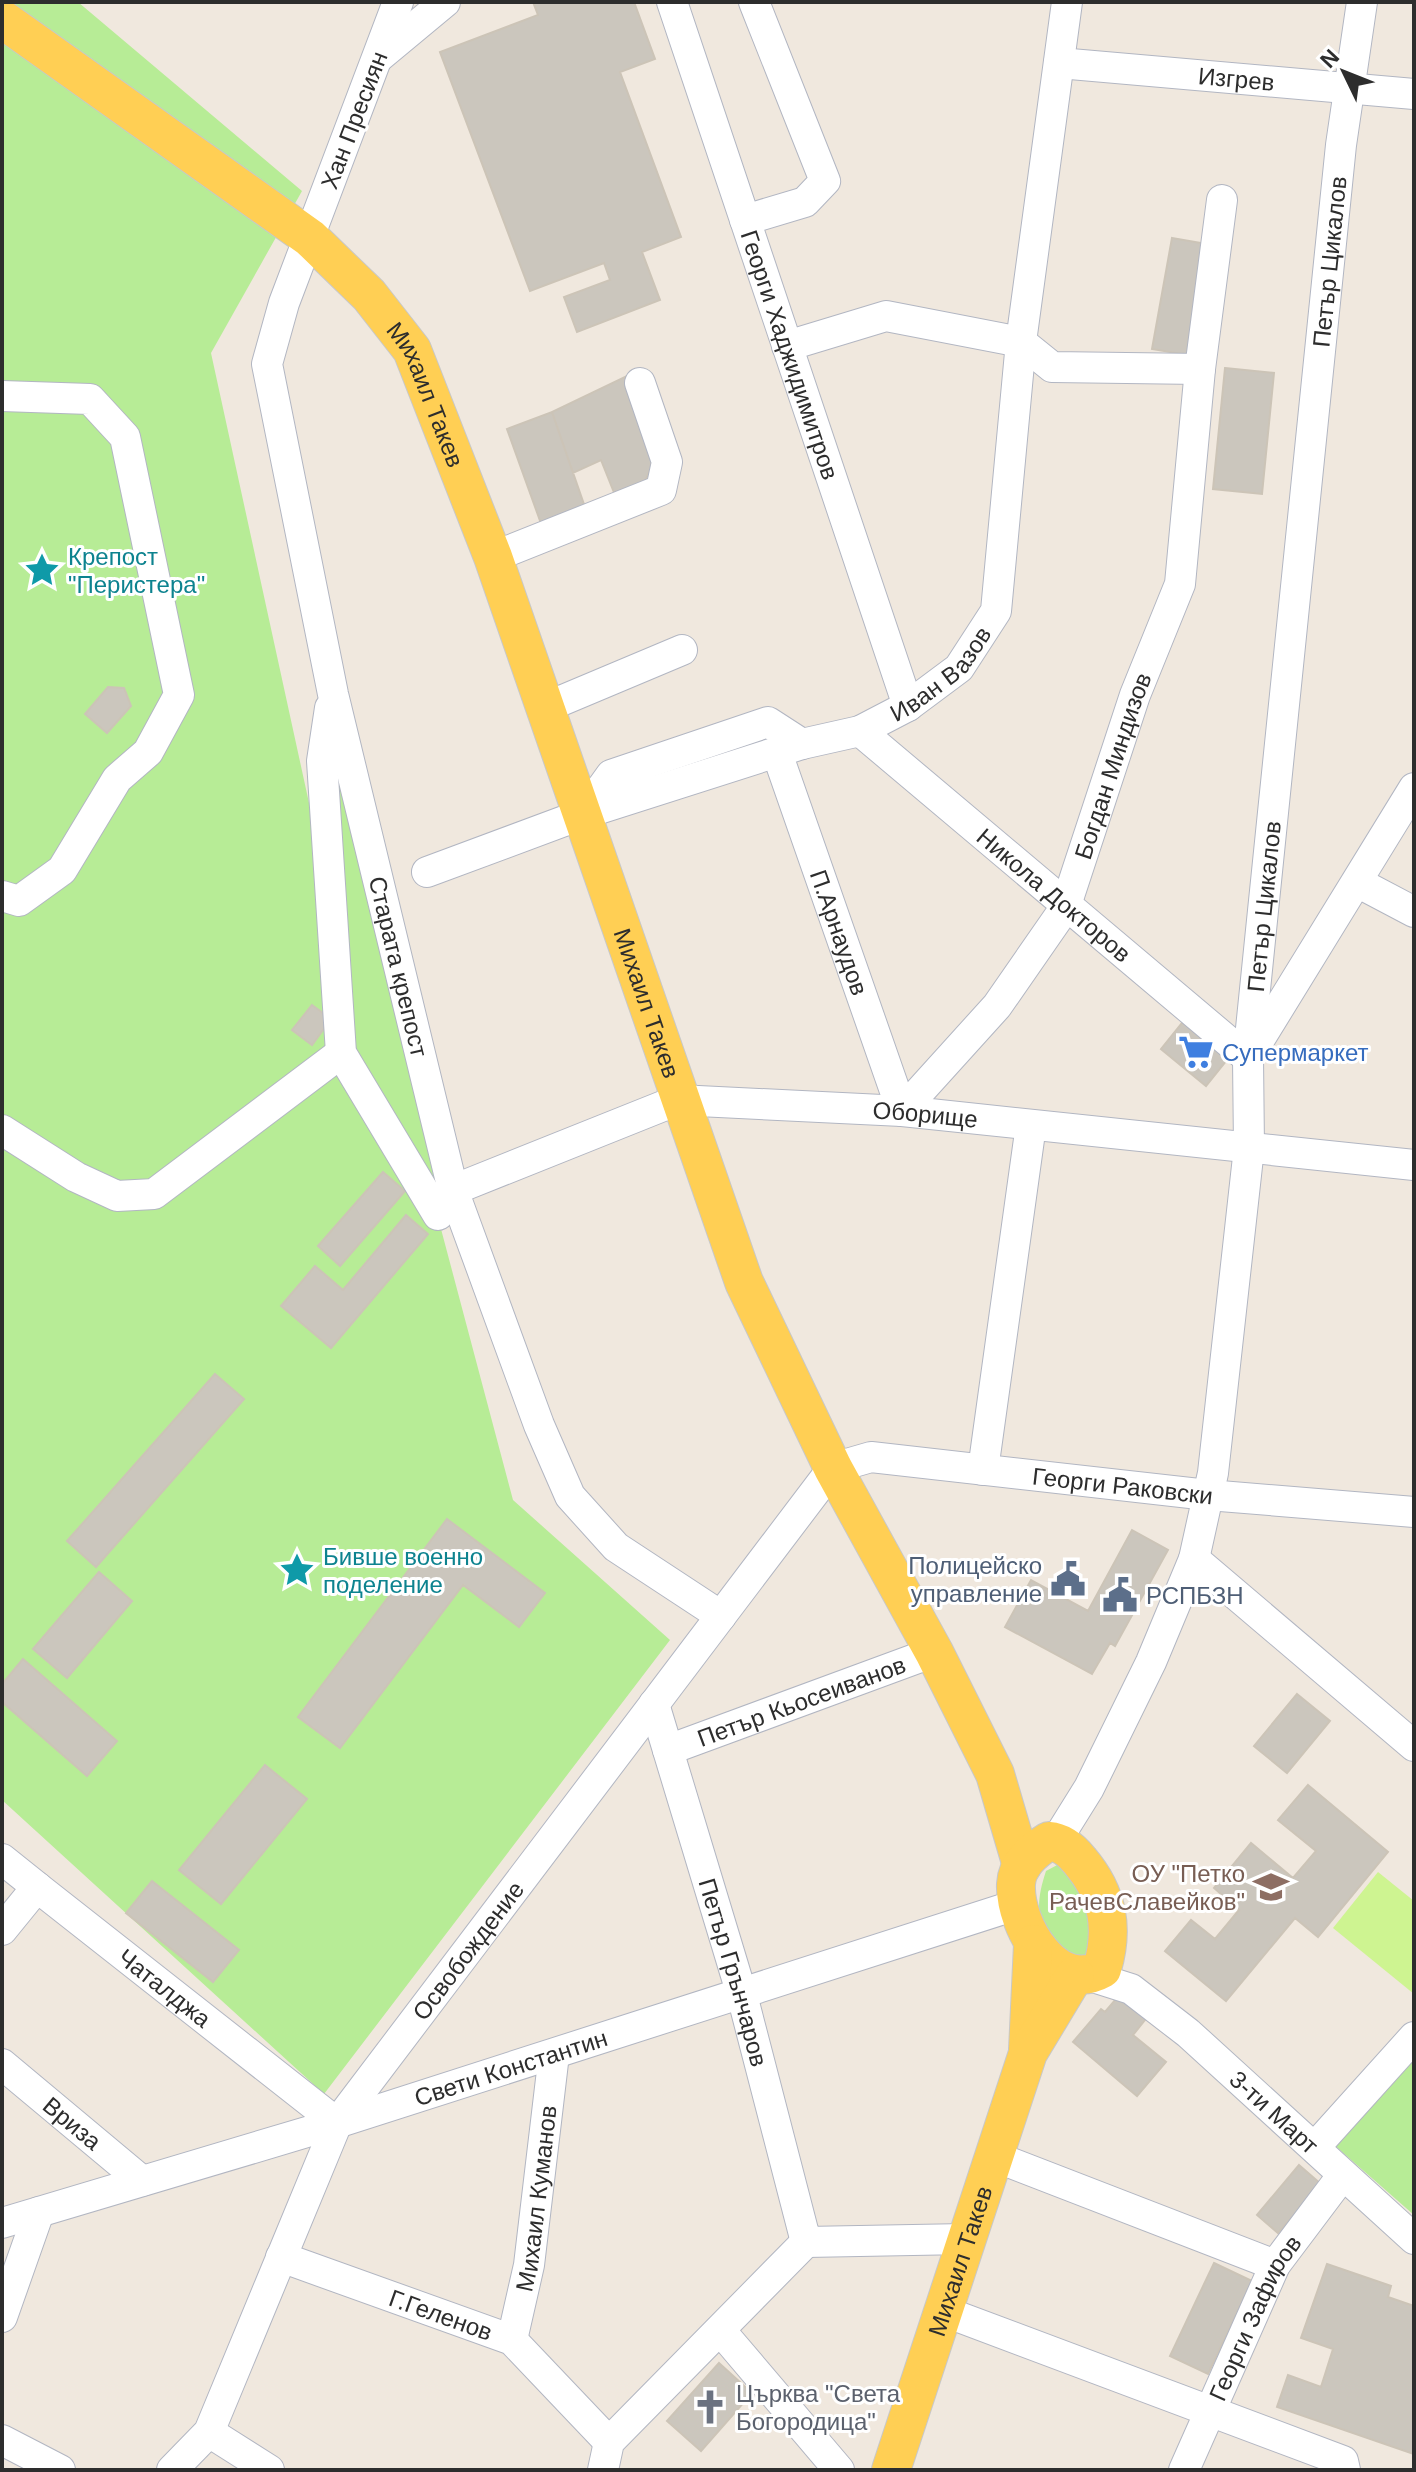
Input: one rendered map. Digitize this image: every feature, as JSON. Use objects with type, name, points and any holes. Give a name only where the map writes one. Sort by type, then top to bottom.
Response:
[{"type":"main road","name":"Михаил Такев","points":[[2,19],[310,238],[369,295],[412,350],[493,557],[678,1100],[744,1282],[833,1468],[934,1652],[995,1774],[1042,1849]]},
{"type":"main road","points":[[1042,1849],[1073,1852],[1089,1872],[1103,1895],[1091,1965],[1052,1963],[1033,1944],[1019,1904],[1016,1883],[1042,1849]]},
{"type":"main road","name":"Михаил Такев","points":[[891,2470],[1028,2053],[1033,1944]]},
{"type":"main road","name":"Михаил Такев","points":[[1028,2053],[1091,1965]]},
{"type":"street","name":"Хан Пресиян","points":[[310,238],[398,2]]},
{"type":"street","points":[[378,57],[445,2]]},
{"type":"street","name":"Георги Хаджидимитров","points":[[672,2],[908,706]]},
{"type":"street","points":[[745,220],[805,202],[825,181],[754,2]]},
{"type":"street","name":"Иван Вазов","points":[[427,872],[583,814],[790,749],[860,731],[908,706],[959,668],[996,611],[1021,342],[1067,2]]},
{"type":"street","name":"Петър Цикалов","points":[[1042,1849],[1089,1788],[1151,1662],[1194,1559],[1208,1495],[1249,1148],[1248,1058],[1341,145],[1362,2]]},
{"type":"street","name":"Изгрев","points":[[1059,63],[1414,94]]},
{"type":"street","name":"Богдан Миндизов","points":[[902,1111],[997,1006],[1065,908],[1135,695],[1180,584],[1200,369],[1222,200]]},
{"type":"street","name":"Старата крепост","points":[[310,238],[284,303],[267,364],[333,694],[445,1202],[570,1496],[616,1547],[721,1616]]},
{"type":"street","points":[[787,346],[886,316],[1021,342],[1052,367],[1200,369]]},
{"type":"street","points":[[493,557],[661,490],[667,462],[640,383]]},
{"type":"street","points":[[2,396],[90,399],[125,437],[179,695],[148,752],[117,779],[62,870],[19,901],[2,896]]},
{"type":"street","points":[[544,708],[682,650]]},
{"type":"street","points":[[333,694],[322,761],[341,1053],[445,1202]]},
{"type":"street","name":"Никола Докторов","points":[[860,731],[1065,908],[1248,1058]]},
{"type":"street","name":"П.Арнаудов","points":[[790,749],[902,1111]]},
{"type":"street","points":[[1248,1058],[1359,883],[1414,788]]},
{"type":"street","points":[[1359,883],[1414,912]]},
{"type":"street","points":[[2,1130],[76,1177],[117,1196],[154,1194],[341,1053]]},
{"type":"street","name":"Оборище","points":[[445,1202],[678,1100],[902,1111],[1414,1165]]},
{"type":"street","points":[[983,1470],[1031,1125]]},
{"type":"street","name":"Георги Раковски","points":[[833,1468],[871,1457],[1208,1495],[1414,1512]]},
{"type":"street","name":"Освобождение","points":[[172,2470],[209,2432],[337,2123],[833,1468]]},
{"type":"street","points":[[1194,1559],[1414,1746]]},
{"type":"street","name":"Петър Кьосеиванов","points":[[668,1750],[934,1652]]},
{"type":"street","name":"Петър Грънчаров","points":[[654,1704],[742,1995],[806,2242]]},
{"type":"street","name":"Петър Цикалов","points":[[1089,1788],[1085,1834],[1089,1872]]},
{"type":"street","name":"Чаталджа","points":[[2,1859],[337,2123]]},
{"type":"street","points":[[2,1930],[37,1887]]},
{"type":"street","name":"Свети Константин","points":[[2,2223],[337,2123],[1019,1904]]},
{"type":"street","name":"3-ти Март","points":[[1091,1965],[1131,1989],[1188,2033],[1414,2239]]},
{"type":"street","points":[[1315,2147],[1414,2037]]},
{"type":"street","name":"Михаил Куманов","points":[[512,2340],[529,2265],[554,2054]]},
{"type":"street","name":"Вриза","points":[[2,2064],[142,2181]]},
{"type":"street","points":[[993,2156],[1275,2265]]},
{"type":"street","name":"Георги Зафиров","points":[[1184,2470],[1275,2265],[1342,2176]]},
{"type":"street","points":[[2,2317],[39,2212]]},
{"type":"street","points":[[606,2456],[720,2330],[806,2242],[966,2239]]},
{"type":"street","name":"Г.Геленов","points":[[281,2257],[512,2340],[606,2456]]},
{"type":"street","points":[[943,2311],[1343,2461],[1345,2470]]},
{"type":"street","points":[[720,2330],[839,2470]]},
{"type":"street","points":[[209,2432],[269,2470]]},
{"type":"street","points":[[2,2440],[60,2470]]},
{"type":"green space","points":[[2,2],[78,2],[302,191],[211,353],[321,858],[336,752],[438,1195],[386,1123],[441,1229],[513,1500],[670,1640],[324,2094],[2,1800]]},
{"type":"green space","points":[[1061,1863],[1072,1870],[1100,1939],[1080,1972],[1050,1938],[1040,1917],[1039,1904],[1046,1871]]},
{"type":"green space","points":[[1378,1872],[1414,1901],[1414,1994],[1333,1928]]},
{"type":"green space","points":[[1414,2053],[1414,2215],[1333,2144]]},
{"type":"building","points":[[533,2],[634,2],[655,59],[620,72],[681,237],[642,252],[660,300],[577,332],[564,297],[610,280],[604,263],[530,291],[440,52],[538,15]]},
{"type":"building","points":[[1172,238],[1207,244],[1188,355],[1152,349]]},
{"type":"building","points":[[1225,368],[1274,373],[1262,494],[1213,489]]},
{"type":"building","points":[[631,374],[660,448],[645,481],[615,495],[601,460],[573,473],[552,412]]},
{"type":"building","points":[[552,412],[587,513],[543,529],[507,429]]},
{"type":"building","points":[[108,687],[124,688],[131,706],[107,733],[85,714]]},
{"type":"building","points":[[312,1005],[331,1019],[312,1045],[292,1030]]},
{"type":"building","name":"Супермаркет","points":[[1186,1018],[1231,1055],[1206,1086],[1161,1049]]},
{"type":"building","points":[[383,1172],[405,1191],[340,1266],[318,1246]]},
{"type":"building","points":[[406,1215],[428,1234],[331,1348],[281,1306],[315,1266],[343,1290]]},
{"type":"building","points":[[215,1374],[244,1399],[96,1567],[67,1541]]},
{"type":"building","points":[[447,1519],[545,1593],[519,1627],[463,1585],[340,1748],[298,1717]]},
{"type":"building","name":"РСПБЗН","points":[[1132,1530],[1168,1550],[1115,1646],[1110,1643],[1092,1674],[1005,1627],[1031,1580],[1088,1611]]},
{"type":"building","points":[[99,1572],[132,1601],[67,1678],[33,1649]]},
{"type":"building","points":[[23,1659],[117,1741],[87,1776],[2,1702],[2,1684]]},
{"type":"building","points":[[1297,1694],[1330,1721],[1287,1773],[1254,1746]]},
{"type":"building","points":[[265,1765],[307,1799],[221,1904],[179,1870]]},
{"type":"building","points":[[1308,1785],[1388,1852],[1318,1937],[1295,1918],[1226,2001],[1165,1951],[1191,1920],[1215,1939],[1239,1910],[1214,1888],[1251,1843],[1293,1878],[1316,1851],[1278,1820]]},
{"type":"building","points":[[152,1881],[239,1950],[213,1982],[126,1913]]},
{"type":"building","points":[[1122,1992],[1149,2015],[1133,2035],[1166,2062],[1137,2096],[1073,2042],[1101,2009],[1105,2012]]},
{"type":"building","points":[[1299,2165],[1321,2184],[1278,2233],[1257,2215]]},
{"type":"building","points":[[1214,2263],[1252,2281],[1208,2374],[1170,2356]]},
{"type":"building","points":[[1327,2264],[1391,2286],[1388,2297],[1414,2306],[1414,2454],[1277,2407],[1288,2375],[1321,2387],[1333,2349],[1301,2338]]},
{"type":"building","name":"Църква \"Света Богородица\"","points":[[719,2363],[752,2393],[701,2451],[667,2421]]},
{"type":"place","name":"Крепост \"Перистера\"","points":[[42,570]]},
{"type":"place","name":"Супермаркет","points":[[1196,1052]]},
{"type":"place","name":"Бивше военно поделение","points":[[297,1570]]},
{"type":"place","name":"Полицейско управление","points":[[1068,1579]]},
{"type":"place","name":"РСПБЗН","points":[[1120,1595]]},
{"type":"place","name":"ОУ \"Петко РачевСлавейков\"","points":[[1271,1887]]},
{"type":"place","name":"Църква \"Света Богородица\"","points":[[710,2407]]}]
